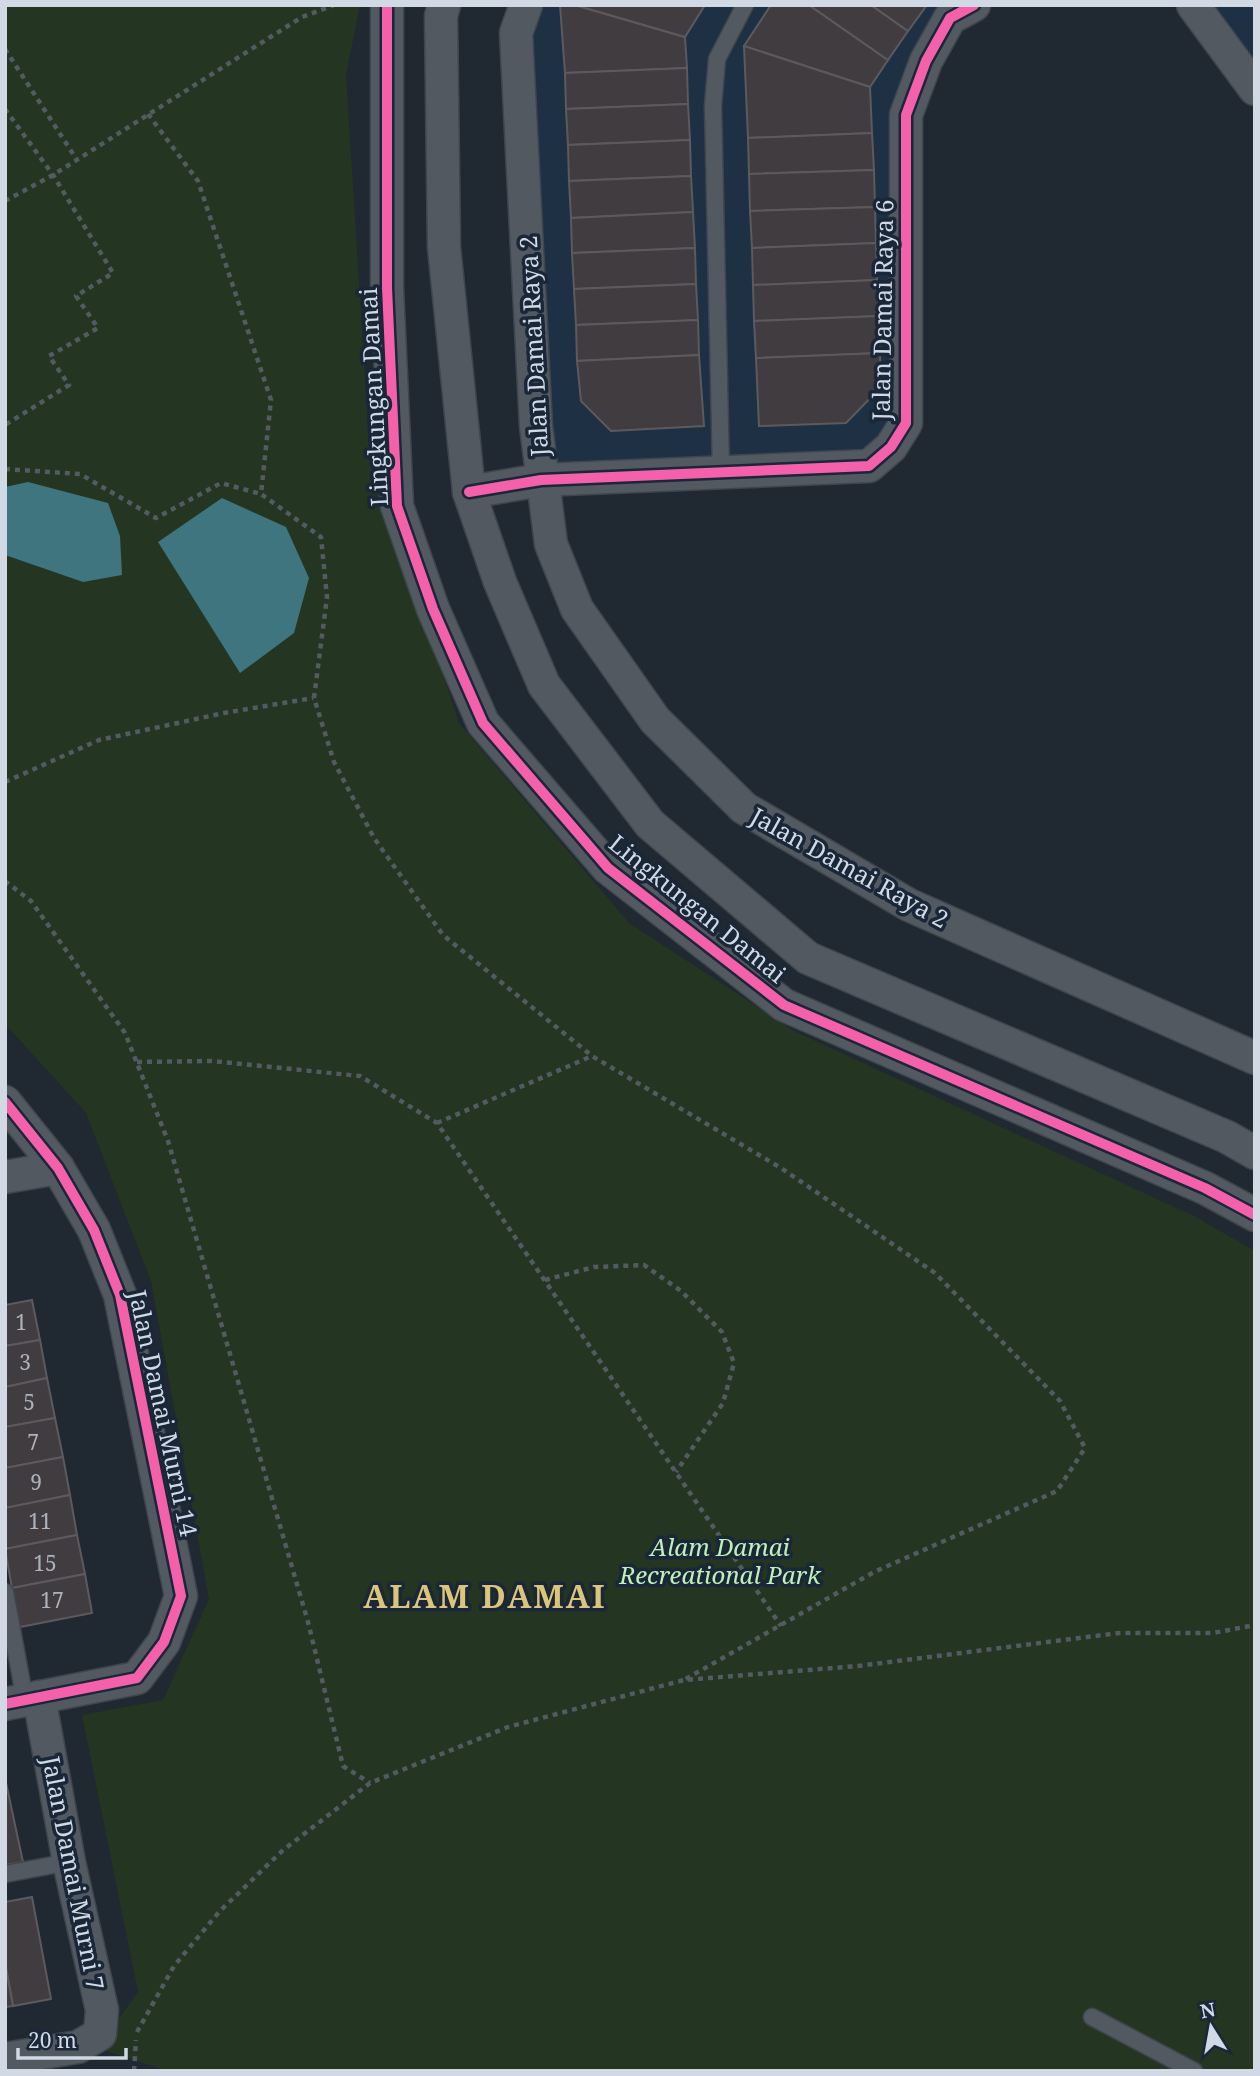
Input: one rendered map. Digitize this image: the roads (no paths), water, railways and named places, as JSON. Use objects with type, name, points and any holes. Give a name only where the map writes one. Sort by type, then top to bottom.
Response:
[{"type":"street","name":"Lingkungan Damai","points":[[387,5],[387,288],[397,506],[433,609],[483,723],[608,868],[785,1005],[1205,1188],[1255,1215]]},
{"type":"street","name":"Lingkungan Damai","points":[[444,5],[441,16],[444,247],[469,492],[500,582],[544,685],[650,824],[808,958],[1227,1137],[1255,1153]]},
{"type":"street","name":"Jalan Damai Raya 2","points":[[526,5],[516,33],[541,480],[551,544],[577,609],[656,720],[744,808],[909,905],[1255,1058]]},
{"type":"street","name":"Jalan Damai Raya 6","points":[[469,492],[541,480],[869,466],[891,447],[905,423],[906,115],[926,61],[950,18],[974,5]]},
{"type":"street","points":[[1194,5],[1255,89]]},
{"type":"street","name":"Jalan Damai Murni 14","points":[[5,1102],[58,1168],[94,1230],[120,1295],[180,1596],[164,1642],[137,1678],[23,1700]]},
{"type":"street","points":[[5,1177],[58,1168]]},
{"type":"street","name":"Jalan Damai Murni 7","points":[[5,2059],[78,2046],[100,2034],[102,2010],[69,1862],[23,1700]]},
{"type":"lane","points":[[721,472],[713,106],[716,59],[745,5]]},
{"type":"lane","points":[[5,1592],[23,1700]]},
{"type":"lane","points":[[5,1874],[69,1862]]},
{"type":"lane","points":[[1092,2017],[1194,2071]]},
{"type":"district","name":"ALAM DAMAI","points":[[485,1595]]},
{"type":"park label","name":"Alam Damai Recreational Park","points":[[720,1560]]}]
